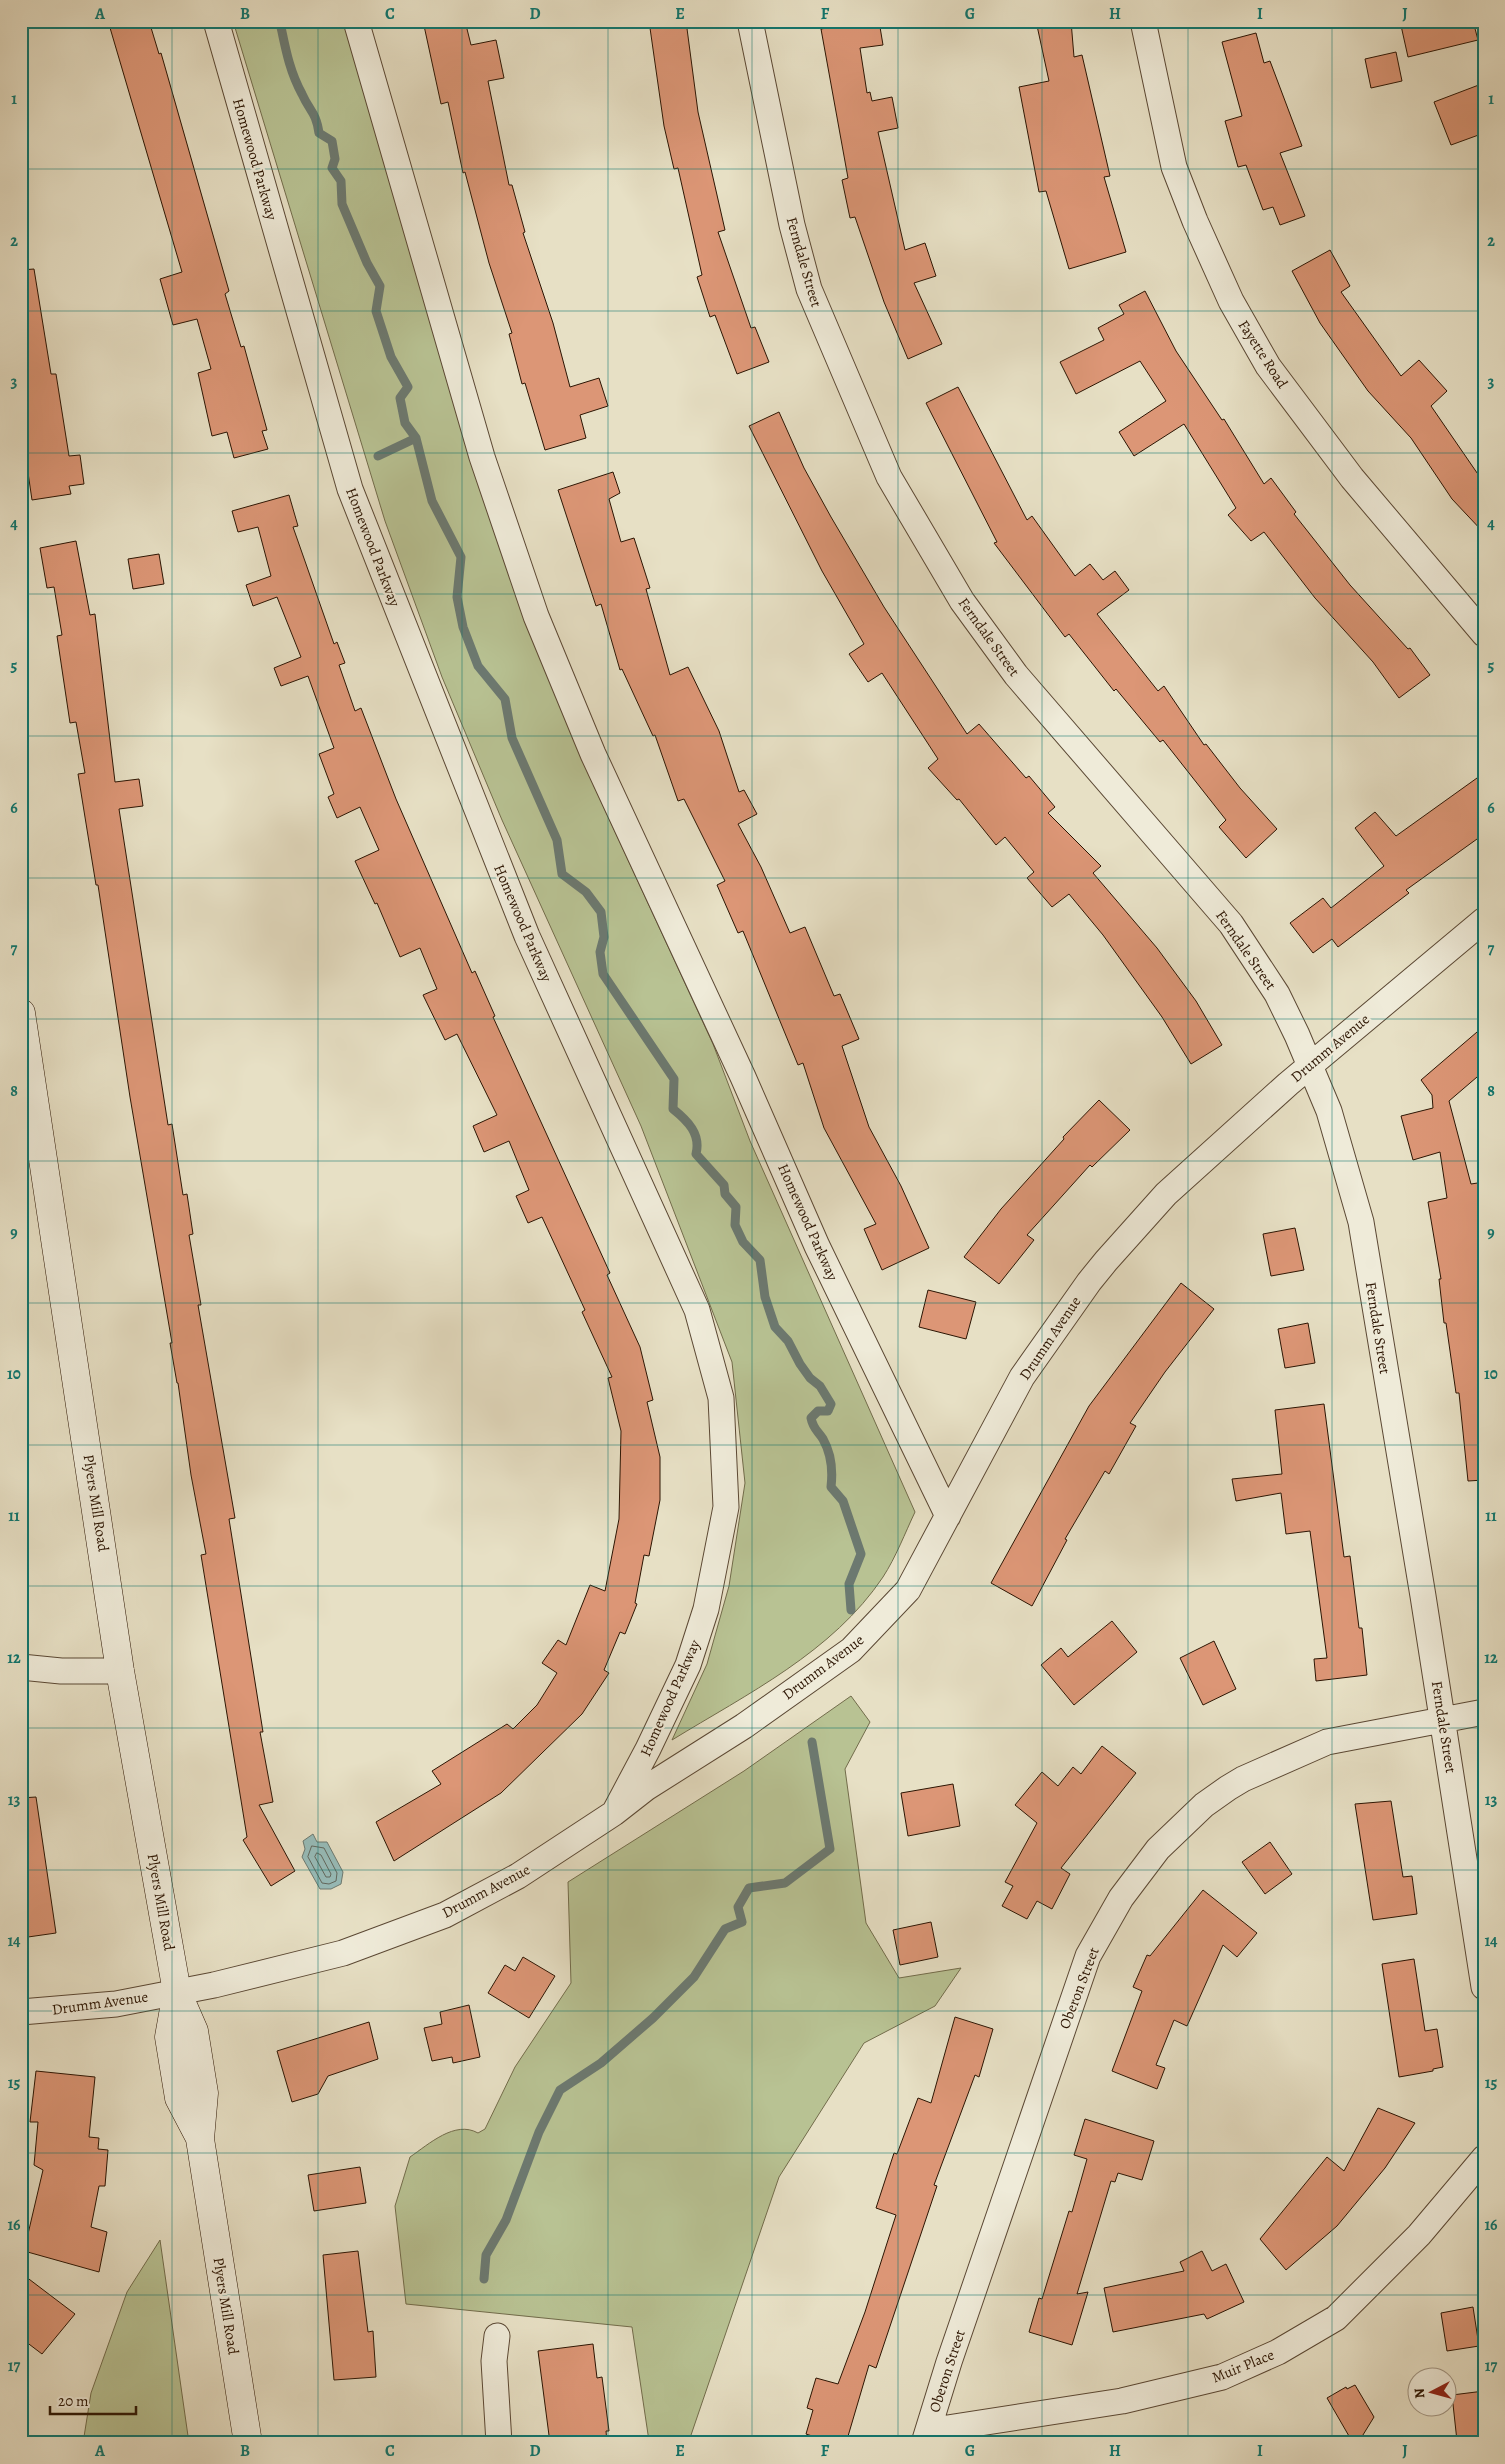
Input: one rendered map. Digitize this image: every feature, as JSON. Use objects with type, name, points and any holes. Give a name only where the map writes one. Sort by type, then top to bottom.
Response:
[{"type":"street","name":"Homewood Parkway","points":[[216,21],[350,490],[526,936],[697,1310],[721,1398],[726,1507],[706,1610],[688,1665],[648,1749],[614,1813]]},
{"type":"street","name":"Homewood Parkway","points":[[356,21],[485,466],[501,517],[562,683],[743,1077],[817,1246],[948,1516]]},
{"type":"street","name":"Ferndale Street","points":[[750,21],[792,225],[809,289],[889,477],[962,601],[1016,676],[1231,924],[1276,994],[1310,1065],[1329,1111],[1361,1222],[1484,1987]]},
{"type":"street","name":"Fayette Road","points":[[1143,21],[1174,167],[1195,221],[1231,301],[1268,366],[1352,478],[1484,634]]},
{"type":"street","name":"Drumm Avenue","points":[[21,2012],[116,2004],[214,1985],[343,1953],[445,1915],[518,1876],[614,1813],[646,1788],[744,1726],[851,1650],[908,1590],[1022,1378],[1089,1282],[1166,1194],[1310,1065],[1484,920]]},
{"type":"street","name":"Plyers Mill Road","points":[[21,1013],[120,1672],[177,1992],[168,2037],[179,2098],[200,2139],[248,2443]]},
{"type":"street","points":[[21,1668],[120,1672]]},
{"type":"street","name":"Oberon Street","points":[[926,2437],[1088,1956],[1121,1898],[1158,1849],[1204,1805],[1243,1779],[1327,1742],[1442,1718],[1484,1712]]},
{"type":"street","name":"Muir Place","points":[[926,2437],[1122,2401],[1222,2377],[1278,2352],[1336,2318],[1420,2235],[1484,2158]]},
{"type":"street","points":[[497,2336],[494,2361],[499,2443]]},
{"type":"green space","points":[[233,21],[345,21],[594,786],[713,1044],[750,1141],[915,1512],[883,1577],[863,1604],[839,1628],[814,1649],[759,1688],[672,1740],[707,1664],[729,1586],[745,1483],[732,1362],[641,1126],[502,820],[442,677],[385,521]]},
{"type":"green space","points":[[851,1696],[870,1722],[845,1769],[866,1923],[899,1978],[961,1968],[935,2006],[864,2043],[779,2177],[690,2438],[649,2441],[632,2327],[406,2304],[395,2206],[410,2157],[434,2140],[451,2131],[460,2129],[478,2133],[485,2129],[515,2067],[571,1983],[568,1882],[744,1771]]},
{"type":"green space","points":[[160,2240],[189,2443],[83,2443],[91,2393],[127,2292]]},
{"type":"water","points":[[313,1834],[317,1842],[327,1842],[343,1872],[341,1884],[331,1889],[320,1889],[302,1857],[305,1849],[303,1841]]},
{"type":"building","points":[[108,21],[149,21],[159,54],[161,53],[229,291],[225,294],[241,347],[244,346],[267,430],[262,431],[268,449],[234,458],[227,432],[212,436],[198,373],[211,369],[197,319],[173,325],[160,279],[182,272]]},
{"type":"building","points":[[423,21],[465,21],[471,45],[496,40],[504,78],[488,81],[509,185],[512,185],[525,232],[523,233],[553,323],[570,387],[599,378],[608,406],[580,415],[586,438],[545,450],[525,383],[522,384],[509,334],[512,333],[489,263],[465,172],[463,173],[448,102],[441,104]]},
{"type":"building","points":[[649,21],[686,21],[698,112],[725,230],[718,232],[751,328],[755,327],[769,362],[737,374],[715,315],[710,317],[697,277],[702,275],[678,168],[674,169],[664,126]]},
{"type":"building","points":[[866,21],[879,21],[883,45],[860,48],[867,93],[870,92],[872,101],[892,97],[898,128],[878,132],[905,250],[925,243],[936,276],[914,283],[942,344],[908,359],[884,302],[855,217],[850,218],[842,180],[848,178],[821,29]]},
{"type":"building","points":[[1036,21],[1071,21],[1074,57],[1082,55],[1110,176],[1104,177],[1126,252],[1069,269],[1046,191],[1039,192],[1019,87],[1049,81]]},
{"type":"building","points":[[1400,21],[1473,21],[1478,40],[1408,57]]},
{"type":"building","points":[[1256,33],[1264,63],[1270,61],[1302,146],[1280,153],[1305,216],[1280,225],[1273,207],[1263,210],[1246,165],[1238,167],[1225,121],[1242,116],[1222,42]]},
{"type":"building","points":[[1396,52],[1402,81],[1371,88],[1365,59]]},
{"type":"building","points":[[1484,83],[1484,133],[1451,145],[1434,102]]},
{"type":"building","points":[[1330,250],[1350,286],[1341,292],[1401,376],[1419,360],[1447,391],[1431,406],[1484,483],[1484,533],[1452,499],[1411,438],[1368,391],[1320,323],[1292,271]]},
{"type":"building","points":[[34,269],[51,374],[56,374],[69,456],[80,455],[84,484],[69,486],[71,494],[32,500],[25,452],[28,452],[21,405],[21,270]]},
{"type":"building","points":[[1145,291],[1176,351],[1222,420],[1224,419],[1264,484],[1271,478],[1296,512],[1294,514],[1350,585],[1408,649],[1410,648],[1430,675],[1399,698],[1373,662],[1315,598],[1264,532],[1251,541],[1228,515],[1236,508],[1184,424],[1134,456],[1119,432],[1166,401],[1140,361],[1076,394],[1060,362],[1104,340],[1098,328],[1124,314],[1119,305]]},
{"type":"building","points":[[958,387],[1027,520],[1032,516],[1075,576],[1090,564],[1103,580],[1115,571],[1129,590],[1097,614],[1158,691],[1164,686],[1204,745],[1206,744],[1240,788],[1277,829],[1246,858],[1219,827],[1226,820],[1163,740],[1160,742],[1116,689],[1114,691],[1069,634],[1065,637],[994,543],[997,542],[926,403]]},
{"type":"building","points":[[779,412],[804,468],[831,517],[884,607],[967,734],[979,724],[1026,778],[1029,776],[1055,807],[1048,813],[1101,866],[1093,873],[1157,948],[1196,1001],[1222,1045],[1191,1064],[1162,1017],[1103,935],[1069,894],[1052,907],[1027,878],[1034,872],[1005,837],[996,845],[959,799],[957,800],[928,768],[938,759],[882,673],[868,682],[849,654],[864,644],[822,571],[749,426]]},
{"type":"building","points":[[613,472],[620,493],[609,499],[621,542],[634,538],[650,588],[646,589],[670,675],[688,667],[719,731],[739,792],[744,790],[757,814],[738,824],[761,867],[790,933],[805,927],[834,996],[840,994],[859,1039],[842,1046],[869,1127],[901,1186],[929,1248],[882,1270],[864,1229],[876,1224],[824,1128],[803,1063],[798,1065],[743,931],[738,933],[717,885],[725,881],[684,799],[678,801],[655,735],[653,736],[622,669],[620,670],[601,604],[596,606],[558,490]]},
{"type":"building","points":[[289,495],[298,526],[293,527],[334,644],[337,642],[345,663],[339,665],[355,711],[361,708],[396,799],[472,973],[475,971],[495,1016],[493,1017],[610,1273],[607,1275],[640,1347],[653,1400],[647,1402],[660,1457],[660,1500],[649,1556],[644,1555],[635,1603],[637,1604],[625,1634],[620,1632],[604,1670],[609,1673],[582,1714],[501,1793],[394,1861],[376,1822],[441,1784],[432,1771],[507,1724],[513,1729],[537,1705],[557,1673],[542,1663],[558,1640],[566,1645],[590,1585],[605,1591],[619,1519],[621,1431],[608,1378],[612,1377],[582,1312],[585,1310],[542,1217],[528,1223],[516,1196],[529,1190],[509,1141],[484,1152],[473,1126],[497,1115],[457,1034],[445,1040],[423,995],[437,989],[420,948],[400,957],[377,903],[375,904],[355,861],[379,850],[360,807],[337,818],[328,797],[334,794],[319,754],[334,748],[308,676],[281,686],[274,668],[301,657],[277,597],[253,606],[246,585],[271,576],[258,527],[238,532],[232,511]]},
{"type":"building","points":[[76,541],[90,615],[95,614],[115,782],[139,779],[143,806],[119,809],[168,1125],[172,1124],[183,1195],[187,1194],[193,1234],[189,1235],[201,1305],[198,1305],[235,1518],[229,1519],[263,1732],[260,1732],[273,1802],[259,1805],[295,1871],[271,1886],[243,1840],[247,1837],[201,1555],[206,1554],[191,1475],[178,1383],[170,1343],[172,1343],[130,1097],[98,885],[96,885],[78,774],[85,773],[76,722],[70,723],[57,636],[62,635],[54,587],[47,588],[40,548]]},
{"type":"building","points":[[159,554],[164,584],[133,589],[128,559]]},
{"type":"building","points":[[1484,773],[1484,834],[1406,890],[1409,893],[1338,947],[1332,939],[1313,953],[1290,923],[1323,898],[1331,908],[1384,866],[1355,828],[1375,812],[1396,836]]},
{"type":"building","points":[[1484,1026],[1484,1071],[1449,1101],[1471,1184],[1484,1182],[1484,1480],[1468,1481],[1459,1393],[1456,1393],[1446,1323],[1444,1323],[1439,1279],[1441,1279],[1428,1202],[1447,1198],[1440,1152],[1413,1160],[1401,1116],[1433,1108],[1432,1095],[1421,1080]]},
{"type":"building","points":[[1099,1100],[1130,1130],[1092,1167],[1090,1165],[1027,1235],[1034,1240],[999,1284],[964,1257],[1001,1209],[1064,1139],[1063,1137]]},
{"type":"building","points":[[1295,1228],[1304,1270],[1271,1276],[1263,1234]]},
{"type":"building","points":[[1181,1283],[1214,1309],[1165,1372],[1130,1423],[1136,1426],[1109,1474],[1105,1471],[1065,1539],[1067,1540],[1032,1606],[991,1583],[1089,1406]]},
{"type":"building","points":[[928,1290],[976,1302],[966,1339],[919,1327]]},
{"type":"building","points":[[1308,1323],[1315,1363],[1285,1368],[1278,1329]]},
{"type":"building","points":[[1324,1404],[1344,1557],[1350,1556],[1359,1628],[1362,1628],[1367,1675],[1316,1681],[1314,1659],[1327,1658],[1310,1531],[1286,1534],[1281,1493],[1236,1501],[1232,1479],[1282,1474],[1275,1410]]},
{"type":"building","points":[[1112,1621],[1137,1652],[1074,1705],[1041,1665],[1061,1648],[1068,1657]]},
{"type":"building","points":[[1214,1641],[1236,1689],[1203,1705],[1180,1658]]},
{"type":"building","points":[[1102,1746],[1136,1773],[1061,1868],[1070,1874],[1052,1909],[1037,1901],[1027,1919],[1002,1906],[1013,1886],[1005,1882],[1037,1823],[1015,1805],[1042,1772],[1058,1786],[1073,1767],[1081,1774]]},
{"type":"building","points":[[953,1784],[960,1826],[908,1836],[901,1793]]},
{"type":"building","points":[[36,1797],[56,1933],[21,1938],[21,1798]]},
{"type":"building","points":[[1391,1801],[1403,1877],[1412,1876],[1417,1914],[1373,1920],[1355,1804]]},
{"type":"building","points":[[1270,1842],[1292,1874],[1265,1894],[1242,1862]]},
{"type":"building","points":[[1203,1890],[1257,1933],[1237,1957],[1223,1945],[1187,2026],[1174,2020],[1156,2065],[1165,2068],[1157,2089],[1112,2071],[1142,1991],[1133,1987],[1147,1955],[1150,1956]]},
{"type":"building","points":[[931,1922],[938,1957],[900,1965],[893,1930]]},
{"type":"building","points":[[523,1957],[555,1976],[529,2018],[488,1993],[505,1965],[515,1971]]},
{"type":"building","points":[[1414,1959],[1425,2031],[1437,2029],[1443,2067],[1433,2069],[1433,2071],[1399,2077],[1382,1964]]},
{"type":"building","points":[[469,2005],[480,2057],[453,2063],[452,2057],[432,2061],[424,2028],[442,2024],[440,2012]]},
{"type":"building","points":[[955,2017],[993,2029],[979,2077],[975,2075],[934,2185],[937,2186],[876,2368],[869,2365],[846,2443],[834,2443],[806,2434],[813,2410],[807,2408],[816,2378],[838,2384],[865,2312],[896,2215],[876,2208],[894,2153],[897,2154],[918,2098],[931,2103]]},
{"type":"building","points":[[369,2022],[378,2059],[328,2076],[318,2094],[292,2102],[277,2051]]},
{"type":"building","points":[[36,2071],[95,2077],[89,2137],[99,2138],[98,2149],[108,2150],[105,2186],[99,2186],[91,2227],[107,2232],[99,2272],[24,2251],[43,2170],[34,2165],[38,2122],[30,2122]]},
{"type":"building","points":[[1378,2108],[1415,2123],[1385,2168],[1337,2226],[1286,2270],[1260,2239],[1327,2157],[1344,2171]]},
{"type":"building","points":[[1085,2119],[1154,2141],[1142,2180],[1118,2173],[1115,2182],[1111,2181],[1077,2294],[1088,2292],[1072,2345],[1029,2332],[1039,2298],[1042,2299],[1069,2211],[1072,2212],[1087,2159],[1074,2155]]},
{"type":"building","points":[[360,2167],[366,2203],[314,2211],[308,2175]]},
{"type":"building","points":[[358,2251],[368,2332],[373,2331],[376,2377],[334,2380],[323,2255]]},
{"type":"building","points":[[1202,2251],[1212,2271],[1226,2264],[1244,2302],[1207,2319],[1204,2314],[1113,2332],[1104,2288],[1184,2271],[1180,2262]]},
{"type":"building","points":[[21,2273],[75,2314],[42,2354],[21,2338]]},
{"type":"building","points":[[1473,2307],[1479,2346],[1447,2351],[1441,2313]]},
{"type":"building","points":[[593,2344],[597,2378],[602,2377],[609,2431],[606,2431],[607,2443],[550,2443],[538,2351]]},
{"type":"building","points":[[1355,2385],[1374,2417],[1358,2443],[1353,2443],[1327,2398],[1346,2387],[1347,2389]]},
{"type":"building","points":[[1484,2391],[1484,2439],[1457,2441],[1454,2416],[1458,2416],[1458,2394]]},
{"type":"waterway","points":[[288,21],[281,27],[291,69],[314,116],[319,133],[332,141],[335,159],[332,168],[341,181],[342,204],[367,263],[380,286],[376,311],[391,357],[408,387],[400,398],[405,423],[416,438],[432,501],[461,557],[457,597],[463,627],[478,666],[505,699],[512,738],[557,840],[562,874],[586,892],[601,912],[604,937],[600,952],[603,974],[674,1079],[673,1109],[692,1128],[697,1140],[696,1154],[724,1185],[725,1194],[736,1207],[735,1225],[743,1242],[760,1260],[765,1297],[775,1327],[788,1341],[800,1364],[810,1378],[820,1386],[831,1404],[828,1411],[818,1411],[811,1418],[814,1427],[823,1439],[830,1457],[832,1469],[831,1487],[843,1501],[861,1554],[849,1584],[851,1610]]},
{"type":"waterway","points":[[378,456],[416,438]]},
{"type":"waterway","points":[[484,2279],[486,2255],[506,2220],[539,2132],[560,2090],[601,2063],[653,2018],[694,1977],[725,1929],[742,1922],[738,1907],[749,1888],[785,1883],[830,1849],[812,1742]]}]
